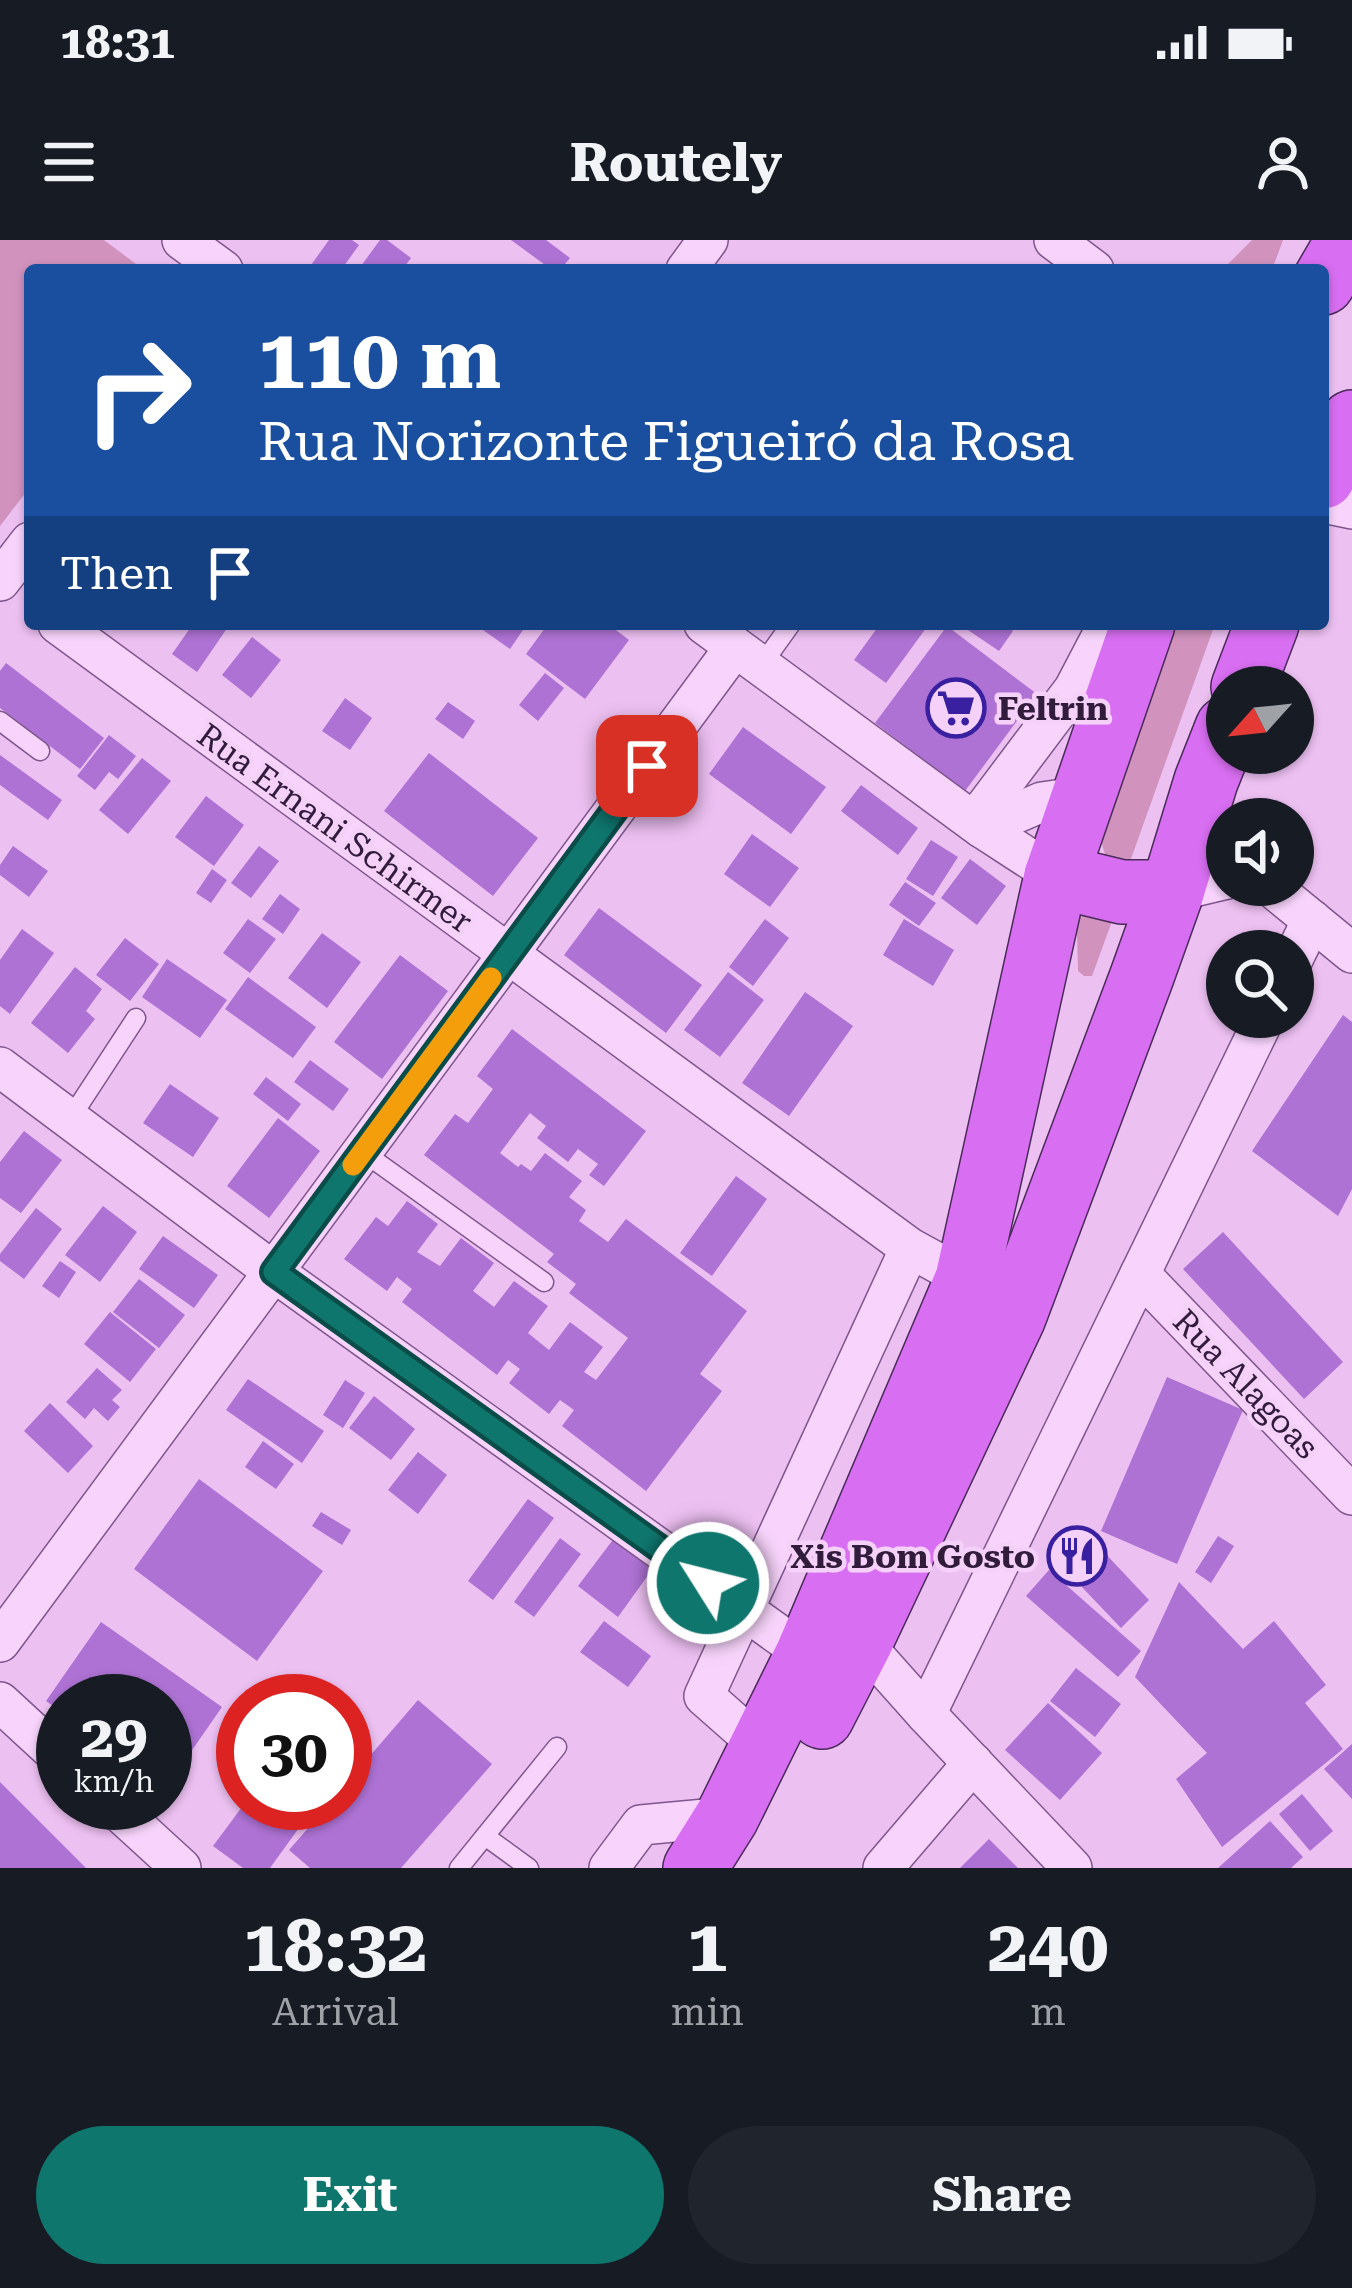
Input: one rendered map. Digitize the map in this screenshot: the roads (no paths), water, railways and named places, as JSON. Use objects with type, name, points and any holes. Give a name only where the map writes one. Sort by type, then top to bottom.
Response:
[{"type":"highway","points":[[1329,273],[1348,240]]},
{"type":"highway","points":[[722,1851],[763,1748],[834,1648],[967,1279],[1056,876],[1141,630]]},
{"type":"highway","points":[[1251,666],[1265,630]]},
{"type":"highway","points":[[722,1851],[1014,1317],[1199,886],[1220,781]]},
{"type":"highway","points":[[1056,876],[1122,892],[1199,886]]},
{"type":"street","points":[[182,240],[215,264]]},
{"type":"street","points":[[1054,240],[1086,264]]},
{"type":"street","points":[[0,581],[24,550]]},
{"type":"street","name":"Rua Ernani Schirmer","points":[[66,630],[910,1248],[967,1279]]},
{"type":"street","points":[[978,825],[1074,689],[1105,630]]},
{"type":"street","points":[[0,1642],[733,646],[978,825],[1056,876]]},
{"type":"street","points":[[978,825],[1042,802],[1084,796]]},
{"type":"street","points":[[1295,906],[1352,953]]},
{"type":"street","points":[[1307,930],[1312,920]]},
{"type":"street","points":[[926,1714],[1255,1038]]},
{"type":"street","points":[[0,1067],[274,1272],[744,1610],[834,1648],[926,1714],[1072,1868]]},
{"type":"street","points":[[763,1748],[704,1696],[910,1248]]},
{"type":"street","name":"Rua Alagoas","points":[[1141,1274],[1352,1495]]},
{"type":"street","points":[[0,1702],[36,1735]]},
{"type":"street","points":[[883,1868],[973,1763]]},
{"type":"street","points":[[609,1868],[641,1825],[722,1851]]},
{"type":"street","points":[[139,1830],[181,1868]]},
{"type":"lane","points":[[733,646],[775,630]]},
{"type":"lane","points":[[0,722],[40,752]]},
{"type":"lane","points":[[70,1119],[136,1018]]},
{"type":"lane","points":[[363,1152],[544,1282]]},
{"type":"lane","points":[[459,1868],[556,1747]]},
{"type":"lane","points":[[485,1835],[529,1868]]},
{"type":"place","name":"Feltrin","points":[[956,708]]},
{"type":"place","name":"Xis Bom Gosto","points":[[1077,1556]]}]
